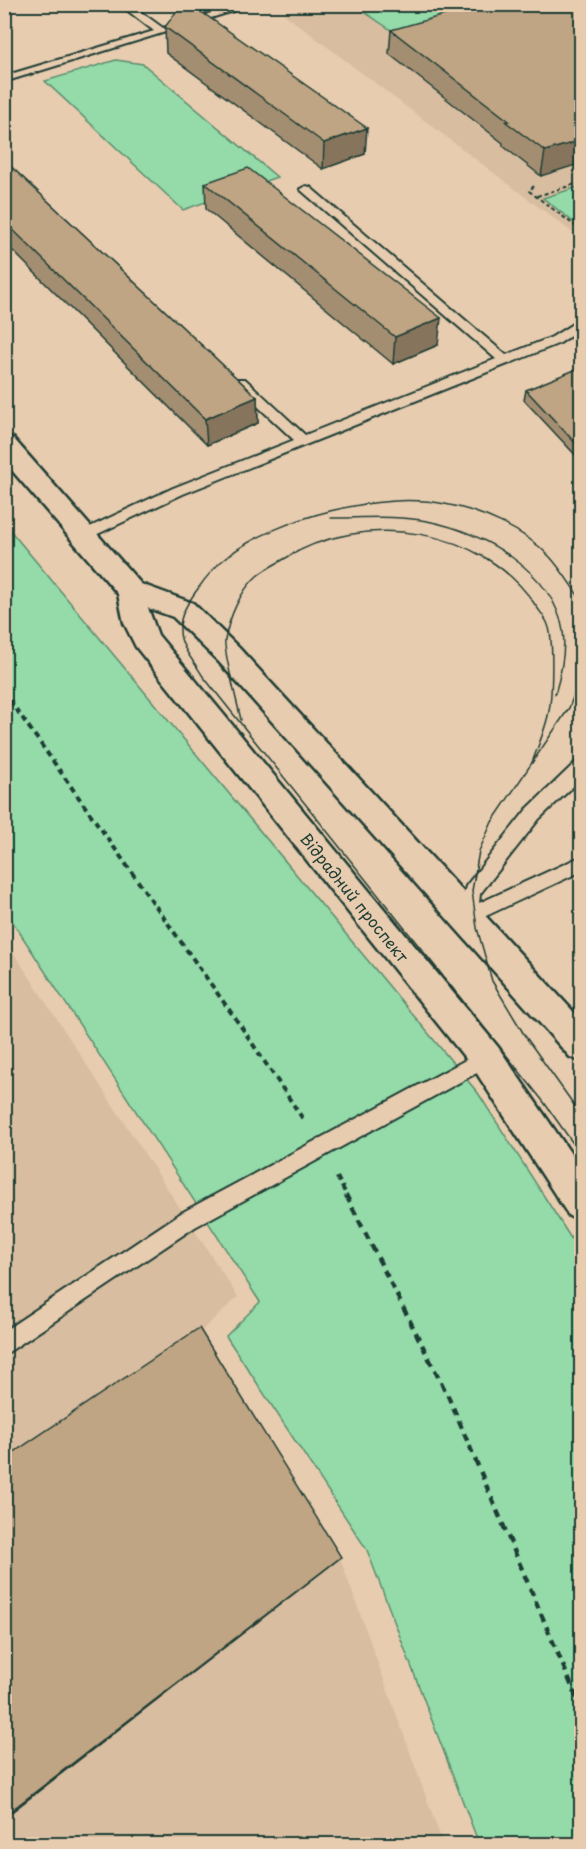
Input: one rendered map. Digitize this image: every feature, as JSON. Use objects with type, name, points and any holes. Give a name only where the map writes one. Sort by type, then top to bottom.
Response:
[{"type":"main road","name":"Відрадний проспект","points":[[4,444],[131,591],[183,610],[229,655],[582,1046]]},
{"type":"main road","name":"Відрадний проспект","points":[[131,591],[138,623],[146,640],[486,1058],[582,1203]]},
{"type":"lane","points":[[123,4],[160,31]]},
{"type":"lane","points":[[4,79],[252,4]]},
{"type":"lane","points":[[306,189],[504,360]]},
{"type":"lane","points":[[82,536],[178,491],[556,340],[582,322]]},
{"type":"lane","points":[[234,376],[302,440]]},
{"type":"lane","points":[[467,917],[472,891],[533,814],[582,767]]},
{"type":"lane","points":[[467,917],[582,863]]},
{"type":"lane","points":[[4,1344],[188,1220],[486,1058]]},
{"type":"path","points":[[536,197],[582,182]]},
{"type":"path","points":[[534,186],[529,191],[582,231]]},
{"type":"shaded area","points":[[319,4],[581,5],[581,239],[284,14]]},
{"type":"shaded area","points":[[4,938],[238,1297],[200,1332],[340,1558],[443,1844],[5,1844]]},
{"type":"green space","points":[[354,5],[501,5],[394,32]]},
{"type":"green space","points":[[116,60],[143,64],[277,177],[183,210],[45,81]]},
{"type":"green space","points":[[582,186],[581,228],[543,198]]},
{"type":"green space","points":[[4,523],[478,1093],[581,1254],[581,1844],[479,1844],[367,1550],[226,1336],[260,1302],[5,910]]},
{"type":"building","points":[[182,4],[190,4],[367,128],[324,143],[165,27]]},
{"type":"building","points":[[483,4],[582,4],[582,140],[545,151],[391,30]]},
{"type":"building","points":[[4,160],[257,397],[205,419],[4,221]]},
{"type":"building","points":[[248,168],[441,318],[395,337],[205,183]]},
{"type":"building","points":[[582,367],[582,450],[526,390]]},
{"type":"building","points":[[199,1328],[341,1557],[4,1816],[4,1459]]},
{"type":"tram line","points":[[582,601],[550,557],[540,547],[515,530],[487,516],[445,504],[392,501],[332,510],[302,519],[249,542],[215,567],[204,580],[185,609],[180,631],[185,648],[202,675],[543,1101],[582,1156]]},
{"type":"tram line","points":[[331,518],[391,517],[427,521],[470,534],[512,557],[530,572],[557,609],[563,631],[564,647],[555,694]]},
{"type":"tram line","points":[[241,720],[228,666],[225,640],[236,605],[251,582],[284,559],[315,544],[349,534],[384,531],[420,534],[454,543],[486,558],[513,579],[547,622],[552,654],[550,703],[546,724],[532,763]]},
{"type":"tram line","points":[[532,763],[569,708],[582,673]]},
{"type":"tram line","points":[[532,763],[492,822],[479,851],[472,891],[477,928],[492,981],[525,1036],[582,1116]]}]
